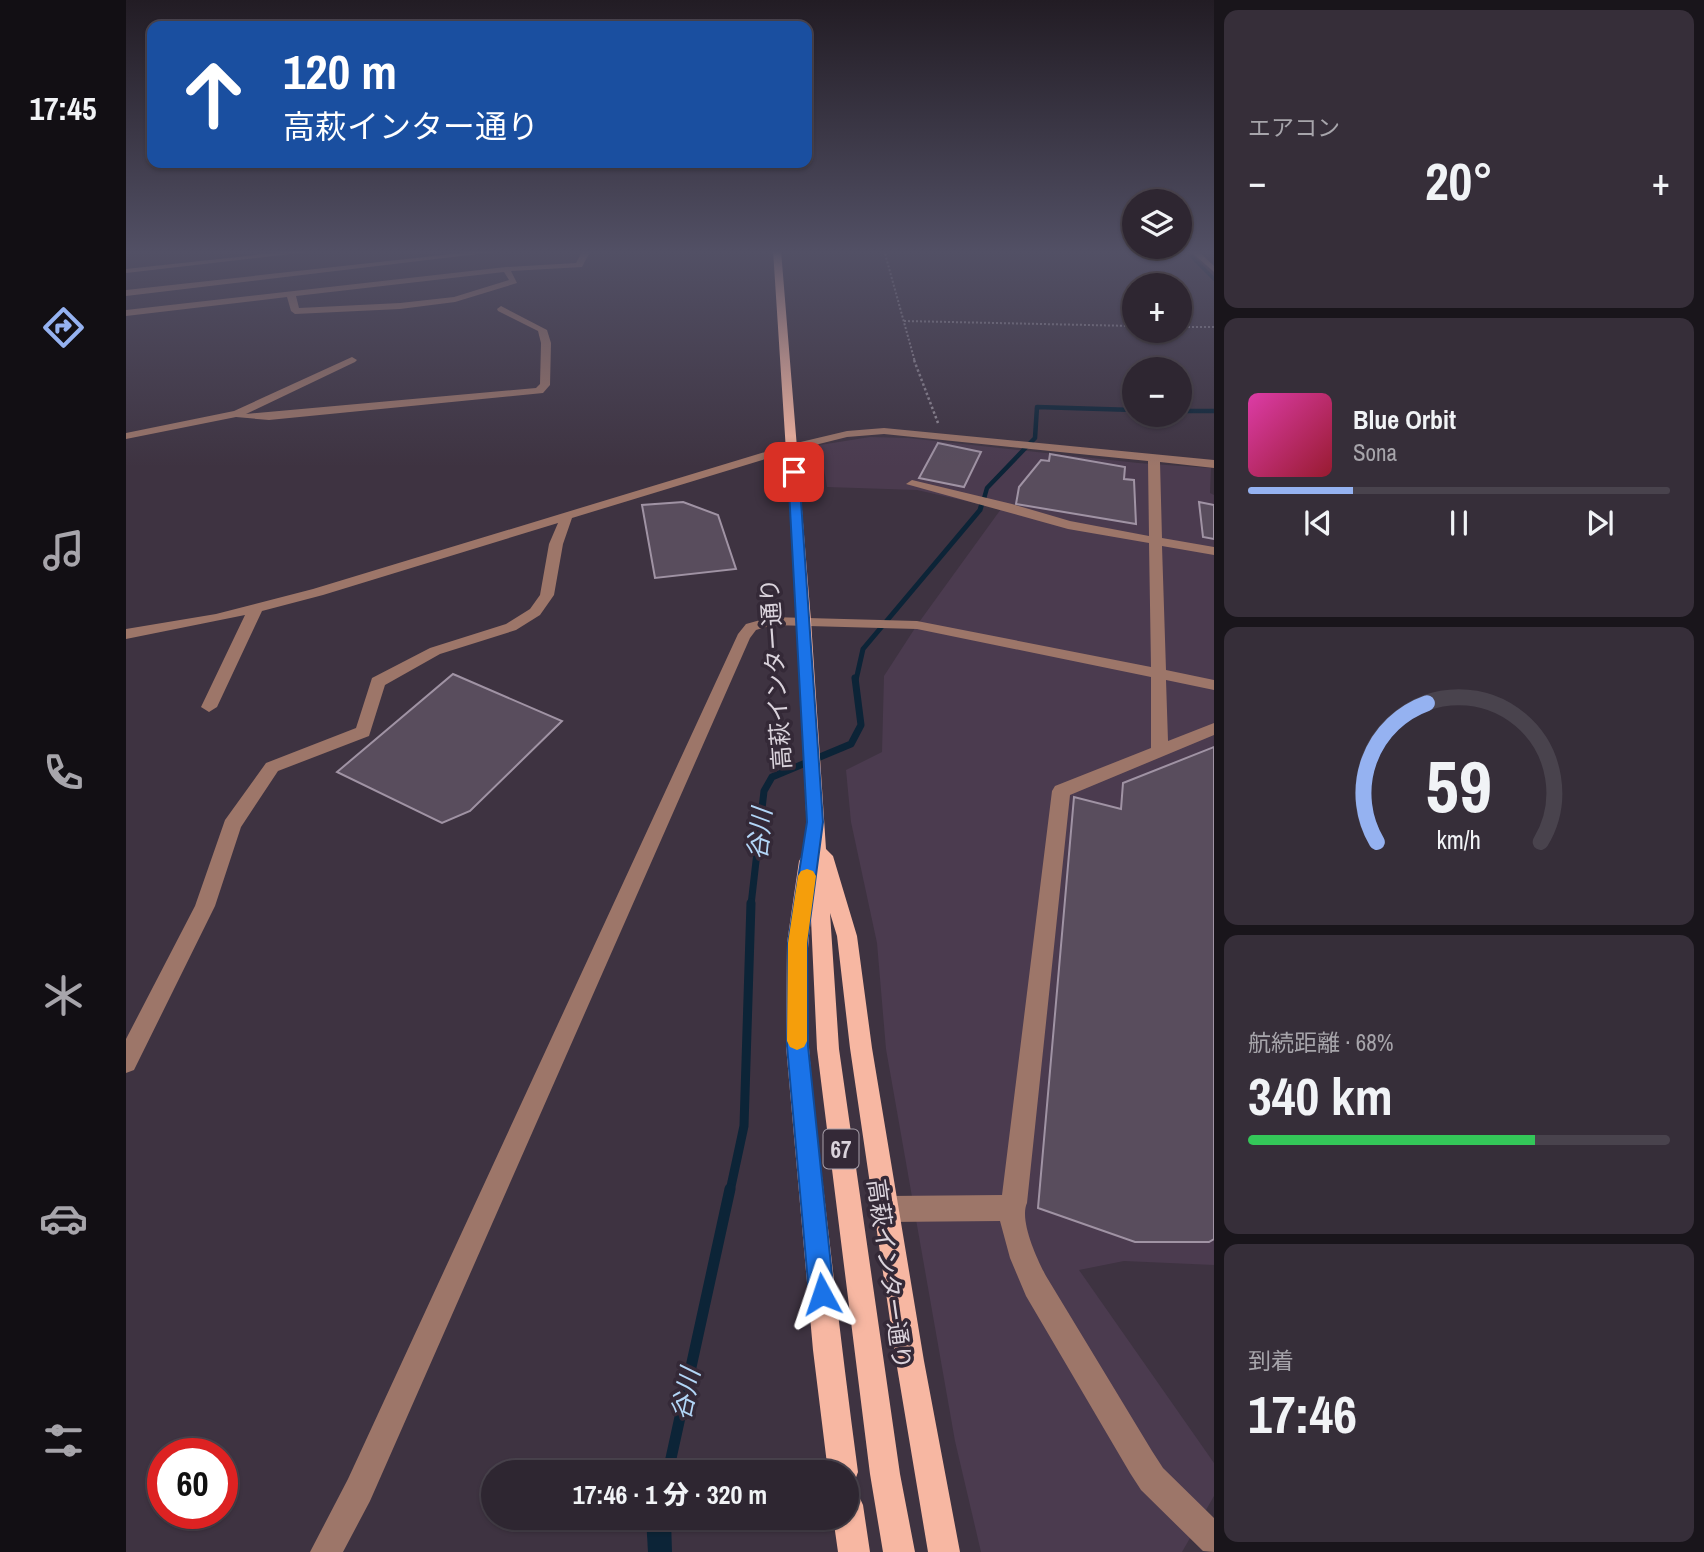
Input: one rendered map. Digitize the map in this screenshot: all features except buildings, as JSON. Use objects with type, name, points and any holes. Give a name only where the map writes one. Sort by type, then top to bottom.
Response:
[{"type":"main road","name":"高萩インター通り","points":[[783,322],[804,621],[828,1049],[884,1474],[899,1552]]},
{"type":"main road","points":[[815,822],[847,936],[861,1048],[910,1361],[944,1552]]},
{"type":"main road","points":[[815,822],[797,943],[797,1046],[827,1350],[841,1460]]},
{"type":"main road","points":[[851,1530],[854,1552]]},
{"type":"street","points":[[237,414],[246,417],[269,417],[539,391],[545,385],[546,343],[542,330],[527,322]]},
{"type":"street","points":[[126,436],[237,414],[352,360]]},
{"type":"street","points":[[126,634],[256,608],[318,592],[792,447],[866,432],[943,436],[1214,464]]},
{"type":"street","points":[[1154,459],[1160,752]]},
{"type":"street","points":[[912,484],[1008,507],[1068,525],[1214,551]]},
{"type":"street","points":[[126,1062],[205,906],[232,825],[272,767],[363,732],[378,682],[435,651],[511,627],[535,612],[547,595],[556,544],[567,515]]},
{"type":"street","points":[[209,707],[256,608]]},
{"type":"street","points":[[327,1552],[359,1490],[743,637],[751,627],[804,621],[917,625],[1214,685]]},
{"type":"street","points":[[1010,1208],[1014,1203],[1061,791],[1214,729]]},
{"type":"street","points":[[887,1209],[1010,1208]]},
{"type":"street","points":[[1010,1208],[1023,1258],[1036,1286],[1134,1450],[1152,1479],[1214,1541]]},
{"type":"path","points":[[905,322],[918,373],[943,436]]},
{"type":"path","points":[[997,322],[1122,326]]},
{"type":"path","points":[[1192,327],[1214,327]]},
{"type":"shaded area","points":[[870,437],[908,438],[1138,463],[1211,468],[1210,493],[1214,495],[1214,1265],[1124,1261],[1079,1270],[1214,1463],[1214,1496],[1182,1552],[981,1552],[955,1441],[886,1049],[877,943],[851,822],[846,770],[882,752],[884,676],[917,625],[1001,509],[917,490],[827,487],[820,445]]},
{"type":"water","points":[[647,1530],[671,1530],[672,1552],[648,1552]]},
{"type":"waterway","name":"谷川","points":[[983,502],[987,488],[1035,438],[1037,407],[1122,410]]},
{"type":"waterway","name":"谷川","points":[[1192,411],[1214,411]]},
{"type":"waterway","name":"谷川","points":[[856,680],[863,649],[980,510],[983,500]]},
{"type":"waterway","name":"谷川","points":[[751,905],[764,791],[772,777],[851,744],[861,725],[855,678]]},
{"type":"waterway","name":"谷川","points":[[730,1191],[744,1126],[751,903]]},
{"type":"waterway","name":"谷川","points":[[671,1460],[730,1189]]},
{"type":"slow traffic","points":[[797,1041],[797,943],[807,876]]},
{"type":"route","points":[[794,472],[815,822],[797,943],[797,1046],[822,1294]]}]
